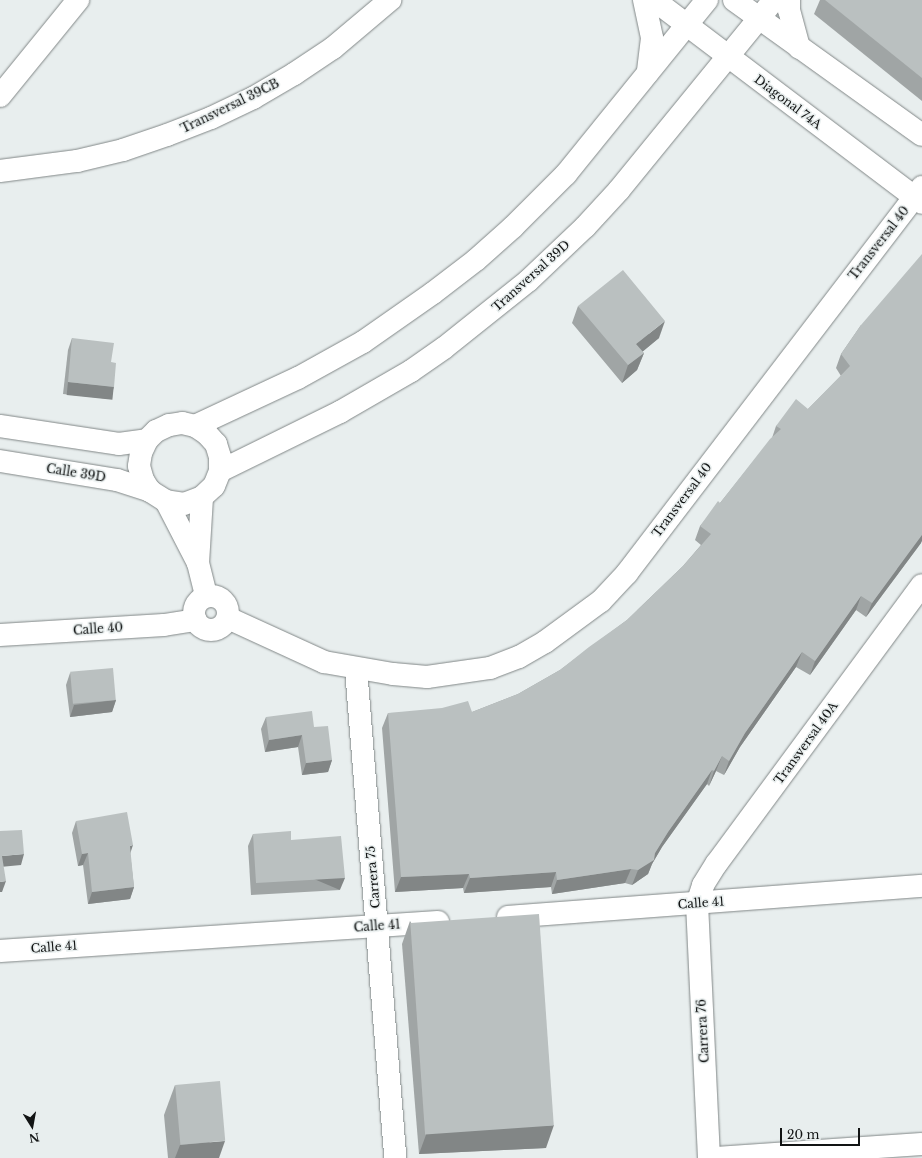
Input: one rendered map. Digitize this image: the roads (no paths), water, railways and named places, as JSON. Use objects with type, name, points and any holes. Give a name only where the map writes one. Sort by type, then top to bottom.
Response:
[{"type":"street","points":[[0,96],[78,0]]},
{"type":"street","name":"Transversal 39CB","points":[[0,171],[77,161],[123,150],[167,136],[211,118],[253,98],[294,74],[332,48],[390,0]]},
{"type":"street","points":[[644,0],[652,38],[648,73]]},
{"type":"street","name":"Diagonal 74A","points":[[654,0],[729,57],[920,195]]},
{"type":"street","points":[[195,426],[327,363],[363,342],[433,294],[513,227],[566,174],[707,0]]},
{"type":"street","points":[[734,0],[922,135]]},
{"type":"street","name":"Transversal 39D","points":[[220,470],[374,394],[444,348],[489,314],[528,281],[585,227],[619,190],[774,0]]},
{"type":"street","points":[[790,0],[790,17],[799,48]]},
{"type":"street","name":"Transversal 40","points":[[356,668],[427,677],[457,674],[490,668],[519,657],[545,642],[601,601],[627,573],[920,195]]},
{"type":"street","points":[[158,496],[184,504],[202,498],[214,486],[220,470],[220,457],[216,444],[207,434],[195,426],[182,423],[169,425],[156,431],[147,440],[141,453],[139,466],[143,480],[158,496],[198,563]]},
{"type":"street","points":[[0,426],[119,444],[147,440]]},
{"type":"street","name":"Calle 39D","points":[[0,461],[117,480],[158,496]]},
{"type":"street","points":[[202,498],[198,563],[206,596]]},
{"type":"street","name":"Transversal 40A","points":[[697,904],[703,885],[717,863],[922,585]]},
{"type":"street","points":[[214,595],[223,600],[228,607],[228,618],[224,625],[212,630],[201,627],[196,620],[194,607],[206,596],[214,595]]},
{"type":"street","points":[[228,618],[324,662],[356,668]]},
{"type":"street","name":"Calle 40","points":[[0,635],[164,625],[196,620]]},
{"type":"street","name":"Carrera 75","points":[[356,668],[395,1158]]},
{"type":"street","name":"Calle 41","points":[[486,918],[697,904],[922,886]]},
{"type":"street","name":"Carrera 76","points":[[697,904],[709,1158]]},
{"type":"street","name":"Calle 41","points":[[0,951],[455,920]]},
{"type":"street","points":[[716,1158],[922,1144]]}]
